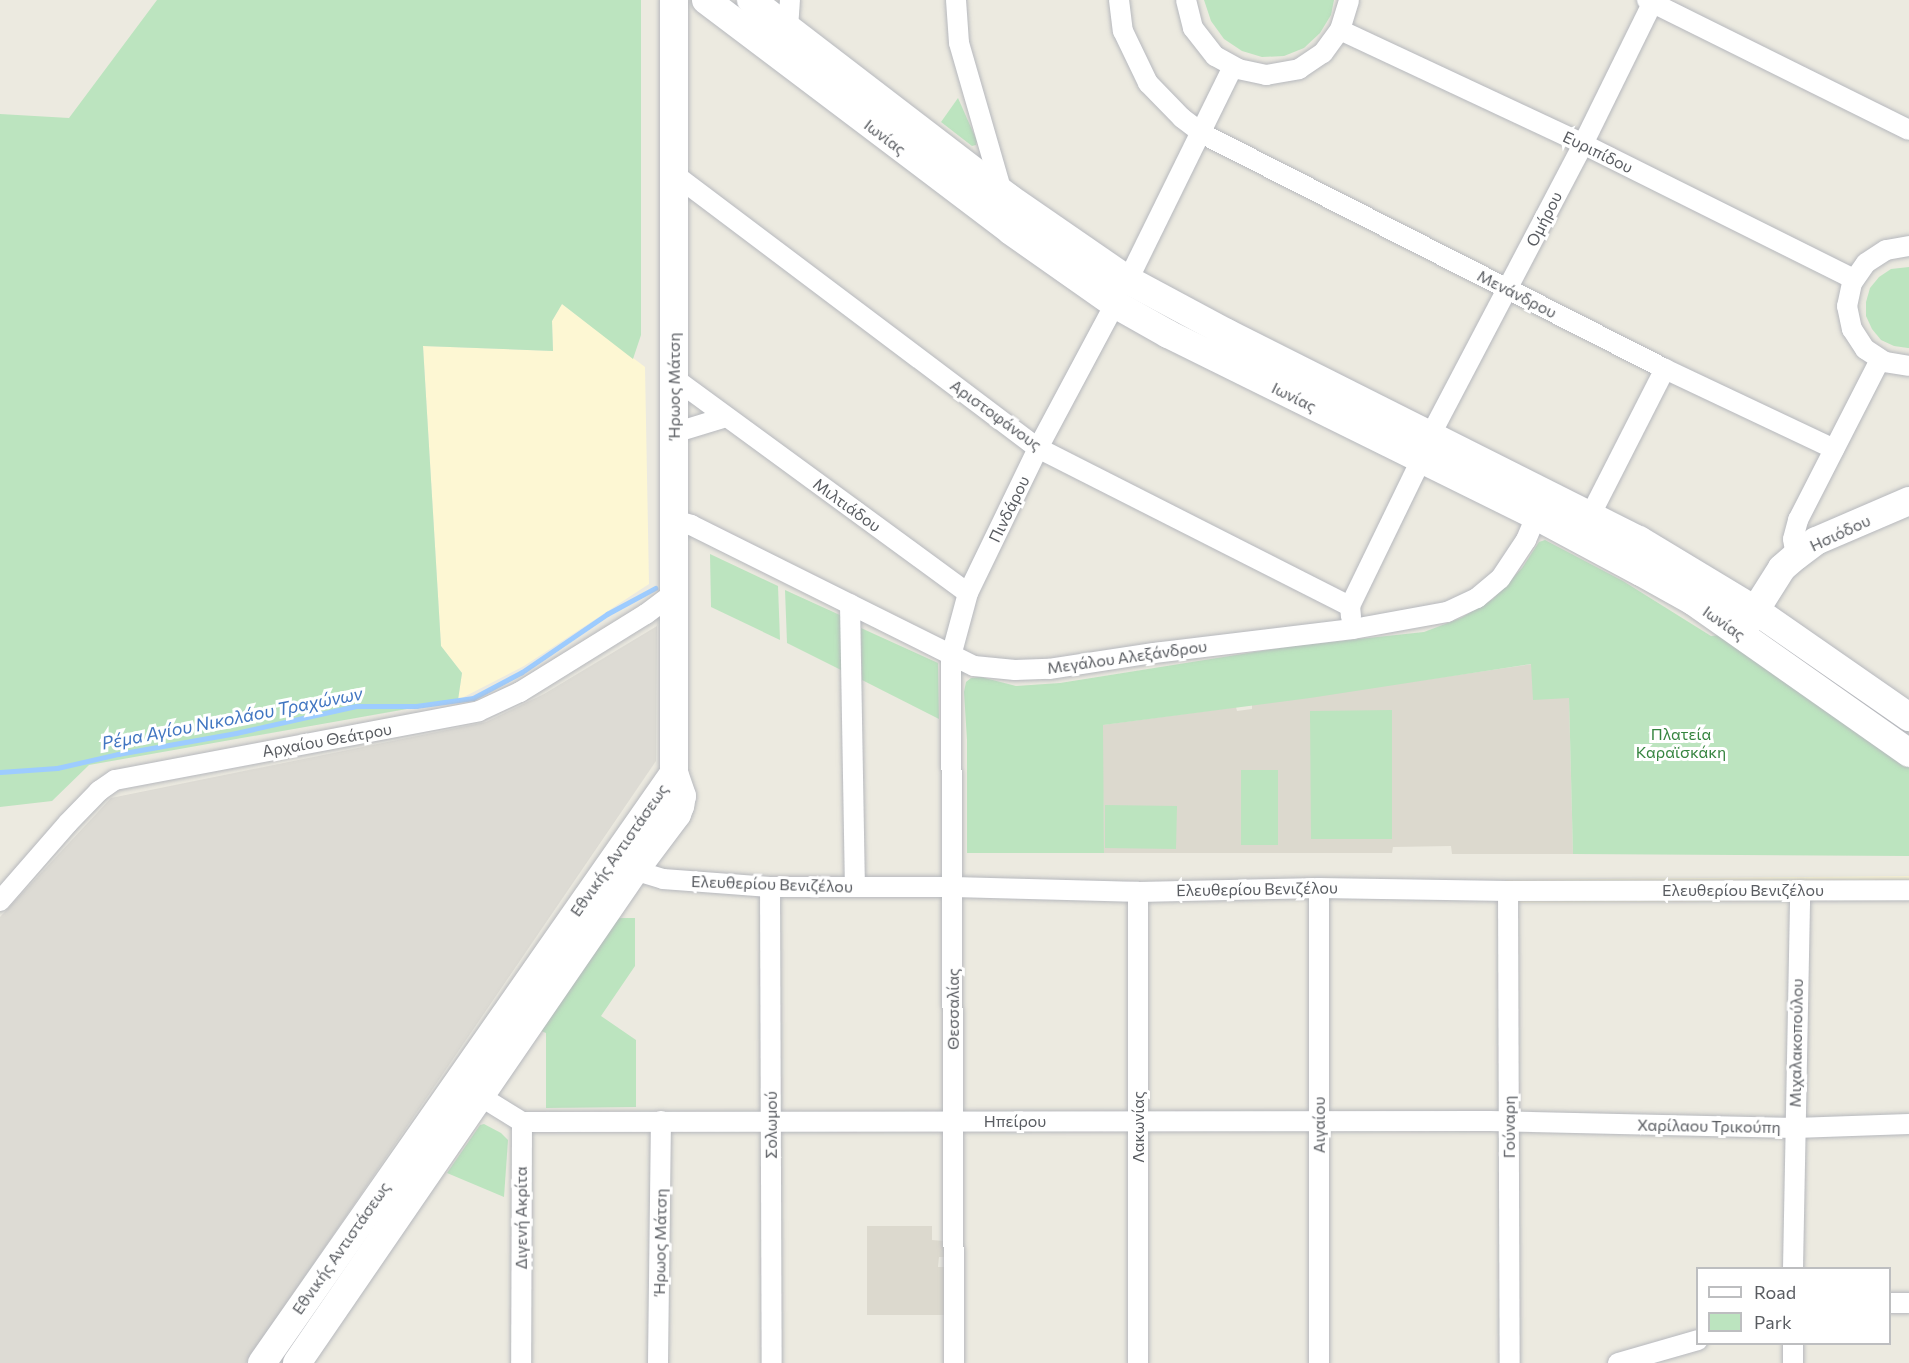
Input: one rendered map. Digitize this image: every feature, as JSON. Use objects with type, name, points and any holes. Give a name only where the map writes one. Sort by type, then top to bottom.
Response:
[{"type":"street","name":"Ήρωος Μάτση","points":[[674,0],[674,773]]},
{"type":"street","name":"Ιωνίας","points":[[705,0],[1011,231],[1121,292],[1426,448],[1537,502],[1693,601],[1909,753]]},
{"type":"street","name":"Ιωνίας","points":[[751,0],[789,14],[1002,192],[1050,228],[1121,292]]},
{"type":"street","points":[[956,0],[959,43],[1002,192]]},
{"type":"street","name":"Μενάνδρου","points":[[1119,0],[1123,30],[1148,83],[1182,118],[1203,134],[1665,369],[1834,449]]},
{"type":"street","points":[[1186,0],[1190,19],[1200,39],[1215,56],[1233,68],[1261,75],[1290,72],[1319,56],[1340,30],[1348,0]]},
{"type":"street","points":[[1651,1],[1909,130]]},
{"type":"street","name":"Ομήρου","points":[[1350,606],[1426,448],[1583,144],[1651,1]]},
{"type":"street","name":"Ευριπίδου","points":[[1340,30],[1583,144],[1854,279]]},
{"type":"street","name":"Πινδάρου","points":[[951,656],[968,593],[1038,448],[1203,134],[1233,68]]},
{"type":"street","points":[[1876,112],[1909,114]]},
{"type":"street","name":"Αριστοφάνους","points":[[674,174],[1038,448],[1350,606]]},
{"type":"street","points":[[1909,246],[1893,248],[1875,256],[1854,279],[1848,302],[1851,325],[1862,345],[1880,360],[1909,366]]},
{"type":"street","points":[[1796,556],[1794,532],[1880,360]]},
{"type":"street","points":[[1591,514],[1665,369]]},
{"type":"street","name":"Μιλτιάδου","points":[[674,378],[968,593]]},
{"type":"street","points":[[674,432],[726,417]]},
{"type":"street","name":"Ησιόδου","points":[[1741,635],[1782,568],[1796,556],[1816,541],[1909,501]]},
{"type":"street","name":"Ιωνίας","points":[[1537,502],[1591,514],[1707,579],[1909,717]]},
{"type":"street","name":"Μεγάλου Αλεξάνδρου","points":[[674,520],[691,525],[951,656],[974,666],[1015,670],[1049,669],[1154,653],[1353,628],[1438,614],[1477,598],[1500,579],[1521,548],[1537,502]]},
{"type":"street","name":"Αρχαίου Θεάτρου","points":[[0,901],[99,791],[115,780],[479,711],[520,692],[646,614],[674,593]]},
{"type":"street","points":[[850,604],[855,886]]},
{"type":"street","points":[[1350,606],[1353,628]]},
{"type":"street","name":"Θεσσαλίας","points":[[951,656],[954,1363]]},
{"type":"street","name":"Εθνικής Αντιστάσεως","points":[[297,1363],[480,1096],[622,866],[674,773]]},
{"type":"street","name":"Εθνικής Αντιστάσεως","points":[[262,1363],[622,866]]},
{"type":"street","name":"Ελευθερίου Βενιζέλου","points":[[622,866],[663,879],[770,887],[953,887],[1138,892],[1319,888],[1509,891],[1909,890]]},
{"type":"street","name":"Σολωμού","points":[[770,887],[772,1363]]},
{"type":"street","name":"Αιγαίου","points":[[1319,888],[1319,1363]]},
{"type":"street","name":"Μιχαλακοπούλου","points":[[1793,1267],[1800,890]]},
{"type":"street","name":"Γούναρη","points":[[1509,891],[1510,1363]]},
{"type":"street","name":"Λακωνίας","points":[[1138,892],[1138,1363]]},
{"type":"street","points":[[480,1096],[522,1122]]},
{"type":"street","name":"Ηπείρου","points":[[522,1122],[771,1120],[1509,1122]]},
{"type":"street","name":"Ήρωος Μάτση","points":[[658,1363],[662,1121]]},
{"type":"street","name":"Διγενή Ακρίτα","points":[[521,1363],[522,1122]]},
{"type":"street","name":"Χαρίλαου Τρικούπη","points":[[1509,1122],[1795,1128],[1909,1124]]},
{"type":"street","points":[[1891,1303],[1909,1303]]},
{"type":"street","points":[[1618,1363],[1696,1341]]},
{"type":"street","points":[[1793,1345],[1793,1363]]},
{"type":"shaded area","points":[[562,304],[645,367],[649,584],[524,666],[458,700],[462,673],[441,646],[423,346],[553,351],[552,321]]},
{"type":"shaded area","points":[[657,626],[656,761],[246,1363],[0,1363],[0,917],[111,798],[486,722],[544,694]]},
{"type":"shaded area","points":[[1532,664],[1569,698],[1573,854],[1452,854],[1451,846],[1393,847],[1392,853],[1104,853],[1102,725],[1236,707],[1237,711],[1252,709],[1252,705]]},
{"type":"shaded area","points":[[1909,876],[1909,900],[1507,903],[1506,880]]},
{"type":"shaded area","points":[[867,1226],[932,1226],[932,1240],[944,1241],[944,1257],[939,1257],[938,1267],[944,1267],[944,1315],[867,1315]]},
{"type":"green space","points":[[157,0],[641,0],[641,335],[633,359],[562,304],[552,321],[553,351],[423,346],[441,646],[462,673],[458,700],[89,765],[52,801],[0,807],[0,114],[69,118]]},
{"type":"green space","points":[[1204,0],[1334,0],[1331,15],[1320,33],[1304,48],[1284,56],[1262,57],[1242,51],[1224,39],[1211,21]]},
{"type":"green space","points":[[958,98],[977,141],[976,145],[972,146],[941,122]]},
{"type":"green space","points":[[1909,267],[1908,348],[1894,346],[1881,340],[1872,329],[1866,316],[1866,302],[1870,288],[1879,277],[1891,269]]},
{"type":"green space","name":"Πλατεία Καραϊσκάκη","points":[[1545,540],[1623,581],[1711,636],[1722,635],[1909,763],[1909,856],[1573,854],[1569,698],[1533,700],[1531,664],[1310,698],[1103,725],[1104,853],[967,853],[967,740],[964,692],[966,682],[971,678],[981,677],[1016,686],[1060,683],[1293,646],[1424,632],[1461,618],[1493,599],[1522,568],[1539,542]]},
{"type":"green space","points":[[710,554],[778,586],[780,640],[711,607]]},
{"type":"green space","points":[[785,590],[842,616],[843,671],[787,643]]},
{"type":"green space","points":[[861,628],[938,663],[939,719],[862,680]]},
{"type":"green space","points":[[1392,710],[1392,839],[1311,839],[1310,711]]},
{"type":"green space","points":[[1241,770],[1278,770],[1278,845],[1241,845]]},
{"type":"green space","points":[[1105,805],[1177,806],[1176,849],[1105,848]]},
{"type":"green space","points":[[616,918],[635,918],[635,966],[601,1016],[636,1040],[636,1107],[546,1108],[546,1033],[539,1030]]},
{"type":"green space","points":[[484,1124],[501,1133],[508,1140],[504,1197],[447,1173],[480,1125]]},
{"type":"waterway","name":"Ρέμα Αγίου Νικολάου Τραχώνων","points":[[0,772],[57,768],[118,754],[236,733],[356,706],[416,706],[473,698],[522,672],[607,614],[655,588]]}]
